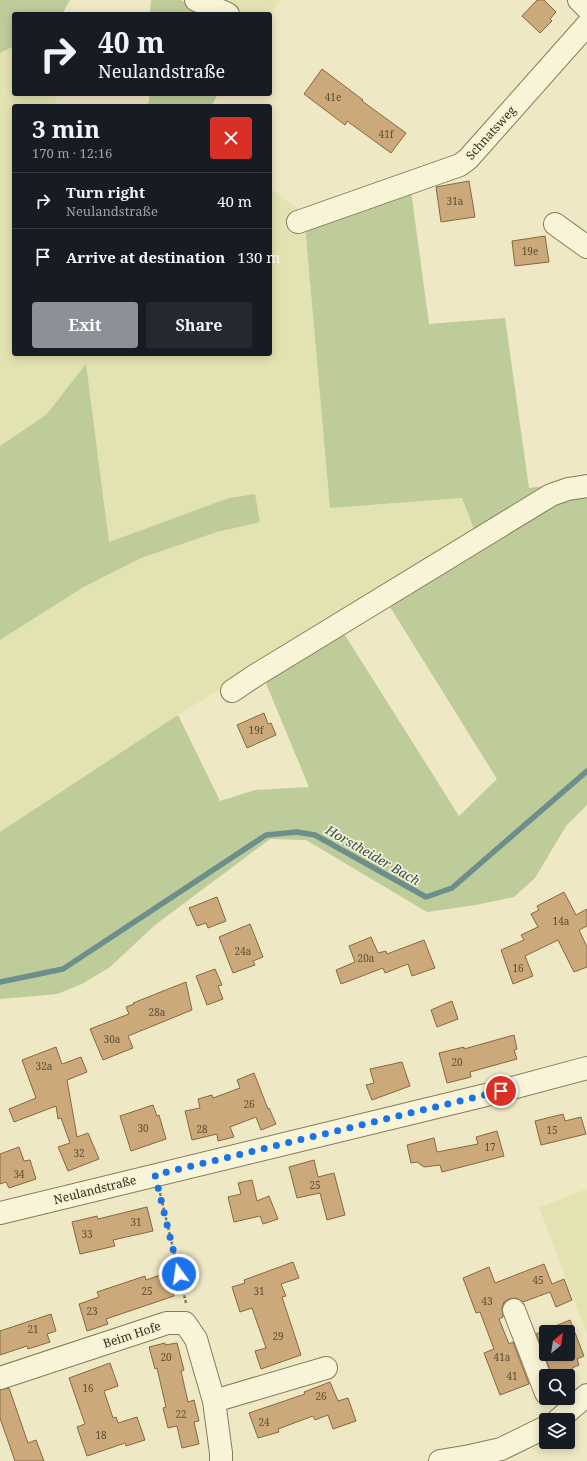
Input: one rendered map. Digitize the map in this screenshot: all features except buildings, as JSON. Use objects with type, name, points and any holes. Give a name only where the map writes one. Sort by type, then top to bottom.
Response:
[{"type":"street","points":[[196,0],[223,12]]},
{"type":"street","points":[[579,0],[587,8]]},
{"type":"street","name":"Schnatsweg","points":[[298,222],[460,165],[468,159],[587,25]]},
{"type":"street","points":[[555,224],[587,247]]},
{"type":"street","points":[[232,691],[551,495],[568,489],[587,486]]},
{"type":"street","name":"Neulandstraße","points":[[0,1213],[486,1095],[587,1068]]},
{"type":"street","points":[[514,1310],[539,1375]]},
{"type":"street","name":"Beim Hofe","points":[[0,1378],[168,1323],[185,1323]]},
{"type":"street","points":[[185,1323],[196,1339],[214,1401],[221,1461]]},
{"type":"street","points":[[214,1401],[326,1368]]},
{"type":"street","points":[[567,1413],[587,1395]]},
{"type":"street","points":[[440,1461],[470,1456],[503,1455],[539,1432]]},
{"type":"path","points":[[155,1175],[186,1302],[188,1313],[185,1323]]},
{"type":"green space","points":[[0,0],[70,0],[63,12],[12,12],[12,47],[0,53]]},
{"type":"green space","points":[[151,0],[180,0],[211,12],[150,12]]},
{"type":"green space","points":[[204,0],[281,0],[272,12],[231,12]]},
{"type":"green space","points":[[12,47],[12,96],[55,96],[57,104],[12,104],[12,356],[272,356],[272,189],[304,213],[330,508],[462,498],[476,534],[380,590],[178,715],[0,832],[0,640],[82,588],[141,558],[217,532],[260,522],[255,494],[229,498],[109,542],[86,365],[46,415],[0,446],[0,53]]},
{"type":"green space","points":[[149,96],[217,96],[212,104],[148,104]]},
{"type":"green space","points":[[411,191],[429,324],[505,318],[529,488],[569,483],[476,534],[462,498],[330,508],[305,225]]},
{"type":"green space","points":[[86,364],[109,542],[229,498],[255,494],[260,522],[217,532],[141,558],[82,588],[0,640],[0,446],[46,415]]},
{"type":"green space","points":[[587,491],[587,805],[566,826],[535,878],[514,897],[476,905],[427,912],[306,840],[270,839],[155,925],[110,967],[82,984],[57,994],[0,999],[0,832],[178,715],[220,801],[255,790],[309,787],[263,676],[338,624],[459,816],[497,779],[387,602],[553,499]]},
{"type":"green space","points":[[587,1189],[587,1334],[539,1207]]},
{"type":"waterway","name":"Horstheider Bach","points":[[0,982],[63,969],[266,835],[297,832],[315,835],[426,897],[452,888],[587,771]]},
{"type":"route","points":[[179,1274],[155,1175],[501,1091]]}]
